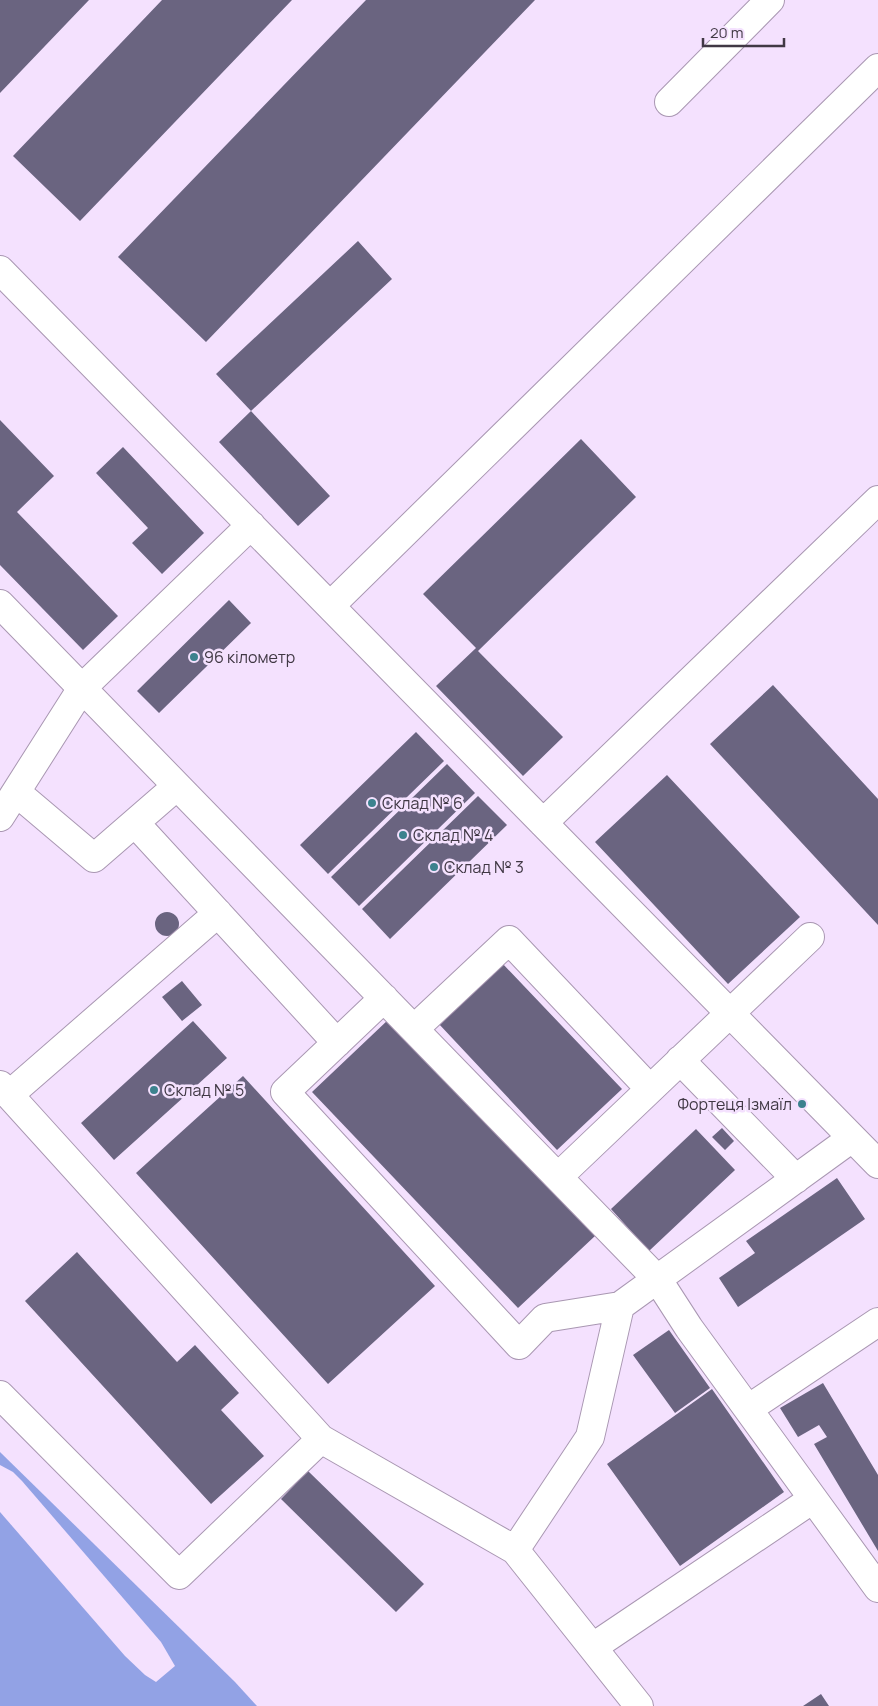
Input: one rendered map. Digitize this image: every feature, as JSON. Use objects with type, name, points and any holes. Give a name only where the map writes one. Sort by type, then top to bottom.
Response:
[{"type":"street","points":[[670,102],[770,0]]},
{"type":"street","points":[[330,606],[878,68]]},
{"type":"street","points":[[0,270],[878,1164]]},
{"type":"street","points":[[543,823],[878,500]]},
{"type":"street","points":[[0,818],[82,688],[251,526]]},
{"type":"street","points":[[0,604],[658,1280],[689,1328],[878,1588]]},
{"type":"street","points":[[16,792],[94,858],[177,786]]},
{"type":"street","points":[[135,823],[337,1043]]},
{"type":"street","points":[[218,913],[5,1090],[321,1439],[515,1550],[639,1706]]},
{"type":"street","points":[[558,1177],[810,937]]},
{"type":"street","points":[[414,1029],[509,940],[650,1089]]},
{"type":"street","points":[[384,998],[285,1092],[519,1345],[545,1318],[620,1306],[852,1138]]},
{"type":"street","points":[[680,1060],[796,1178]]},
{"type":"street","points":[[515,1550],[590,1437],[620,1306]]},
{"type":"street","points":[[748,1409],[878,1322]]},
{"type":"street","points":[[0,1395],[178,1575],[321,1439]]},
{"type":"street","points":[[593,1647],[813,1499]]},
{"type":"water","points":[[0,1452],[235,1682],[257,1706],[0,1706]]},
{"type":"pier","points":[[0,1465],[13,1472],[22,1481],[161,1642],[175,1666],[156,1682],[145,1675],[125,1656],[0,1512]]},
{"type":"building","points":[[0,0],[89,0],[0,93]]},
{"type":"building","points":[[162,0],[292,0],[80,221],[13,156]]},
{"type":"building","points":[[366,0],[535,0],[206,342],[118,257]]},
{"type":"building","points":[[358,241],[392,279],[251,411],[216,374]]},
{"type":"building","points":[[251,411],[330,496],[298,526],[219,442]]},
{"type":"building","points":[[0,420],[54,476],[17,512],[118,616],[83,650],[0,565]]},
{"type":"building","points":[[581,439],[636,497],[478,651],[563,737],[523,776],[436,686],[476,648],[423,594]]},
{"type":"building","points":[[123,447],[204,533],[162,574],[132,543],[148,528],[96,473]]},
{"type":"building","name":"96 кілометр","points":[[229,600],[251,623],[159,713],[137,691]]},
{"type":"building","points":[[773,685],[878,799],[878,925],[710,744]]},
{"type":"building","name":"Склад № 6","points":[[416,732],[444,761],[328,874],[300,845]]},
{"type":"building","name":"Склад № 4","points":[[447,764],[475,793],[359,906],[331,877]]},
{"type":"building","points":[[667,775],[800,917],[728,984],[595,842]]},
{"type":"building","name":"Склад № 3","points":[[478,796],[507,825],[390,939],[362,909]]},
{"type":"building","points":[[167,912],[176,915],[179,924],[176,933],[167,936],[158,933],[155,924],[158,915]]},
{"type":"building","points":[[502,963],[622,1089],[557,1150],[438,1023]]},
{"type":"building","points":[[182,981],[202,1005],[182,1021],[162,997]]},
{"type":"building","points":[[389,1019],[595,1236],[518,1308],[312,1092]]},
{"type":"building","name":"Склад № 5","points":[[193,1021],[227,1058],[114,1160],[81,1123]]},
{"type":"building","points":[[243,1076],[435,1286],[328,1384],[136,1173]]},
{"type":"building","points":[[722,1128],[734,1141],[725,1150],[712,1137]]},
{"type":"building","points":[[696,1129],[735,1170],[649,1251],[611,1209]]},
{"type":"building","points":[[837,1178],[865,1219],[738,1307],[719,1278],[755,1253],[746,1241]]},
{"type":"building","points":[[77,1252],[177,1362],[195,1345],[239,1393],[221,1410],[264,1456],[211,1504],[25,1301]]},
{"type":"building","points":[[669,1330],[710,1388],[675,1413],[633,1355]]},
{"type":"building","points":[[823,1383],[878,1475],[878,1551],[814,1444],[827,1437],[819,1425],[798,1437],[780,1408]]},
{"type":"building","points":[[712,1389],[784,1492],[680,1566],[607,1464]]},
{"type":"building","points":[[308,1471],[424,1584],[396,1612],[281,1499]]},
{"type":"building","points":[[821,1694],[829,1706],[803,1706]]},
{"type":"place","name":"96 кілометр","points":[[194,657]]},
{"type":"place","name":"Склад № 6","points":[[372,803]]},
{"type":"place","name":"Склад № 4","points":[[403,835]]},
{"type":"place","name":"Склад № 3","points":[[434,867]]},
{"type":"place","name":"Склад № 5","points":[[154,1090]]},
{"type":"place","name":"Фортеця Ізмаїл","points":[[802,1104]]}]
